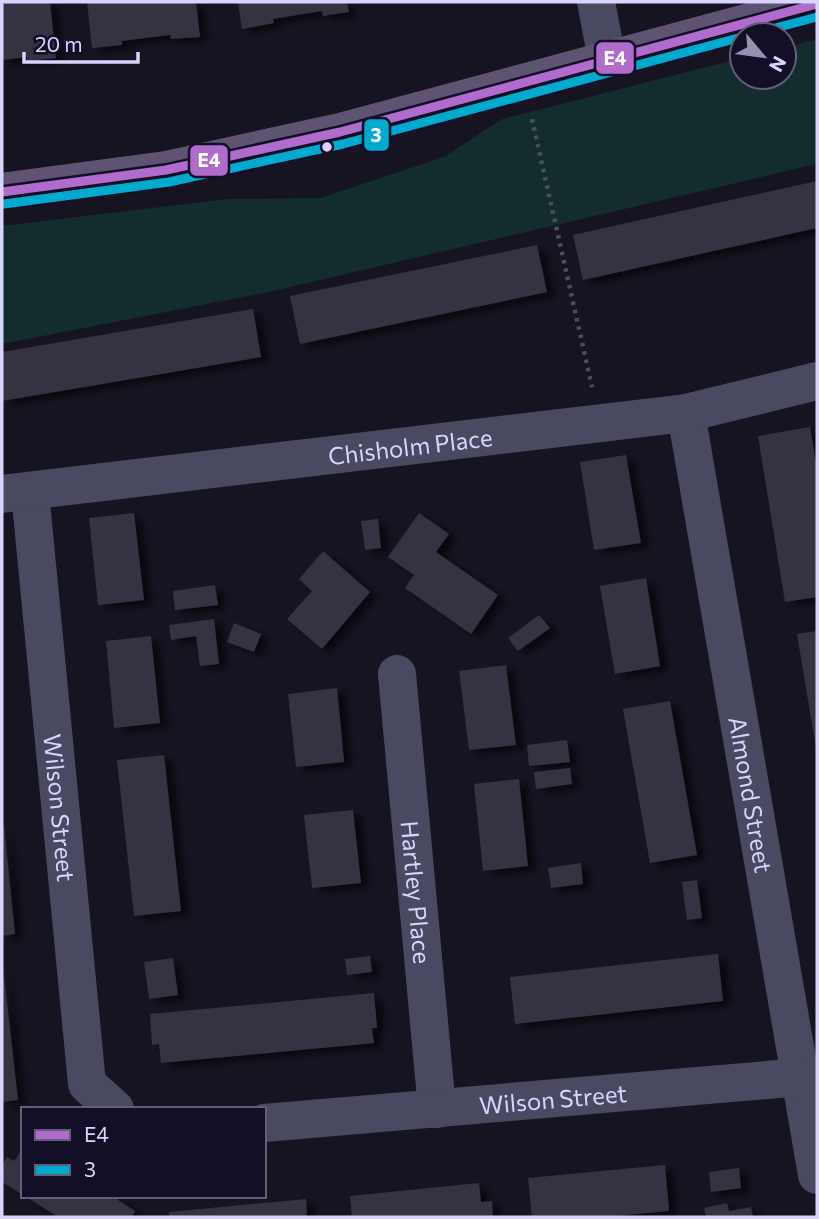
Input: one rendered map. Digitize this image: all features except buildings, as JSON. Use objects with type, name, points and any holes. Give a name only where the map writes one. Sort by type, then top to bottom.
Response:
[{"type":"main road","points":[[2,192],[179,167],[340,132],[817,4]]},
{"type":"street","points":[[596,2],[607,59]]},
{"type":"street","name":"Chisholm Place","points":[[16,493],[686,413],[817,381]]},
{"type":"street","name":"Almond Street","points":[[686,413],[817,1175]]},
{"type":"street","name":"Wilson Street","points":[[16,493],[87,1084],[113,1107]]},
{"type":"street","name":"Hartley Place","points":[[397,674],[437,1109]]},
{"type":"street","name":"Wilson Street","points":[[266,1123],[802,1077]]},
{"type":"path","points":[[512,85],[534,122],[600,424]]},
{"type":"green space","points":[[817,39],[817,164],[269,292],[2,344],[2,226],[227,199],[320,198],[444,157],[502,119],[728,62],[728,91],[798,91],[798,44]]},
{"type":"transit line","name":"E4","points":[[2,192],[166,170],[340,132],[817,4]]},
{"type":"transit line","name":"3","points":[[798,22],[817,17]]},
{"type":"transit line","name":"3","points":[[4,204],[169,182],[343,144],[728,41]]}]
